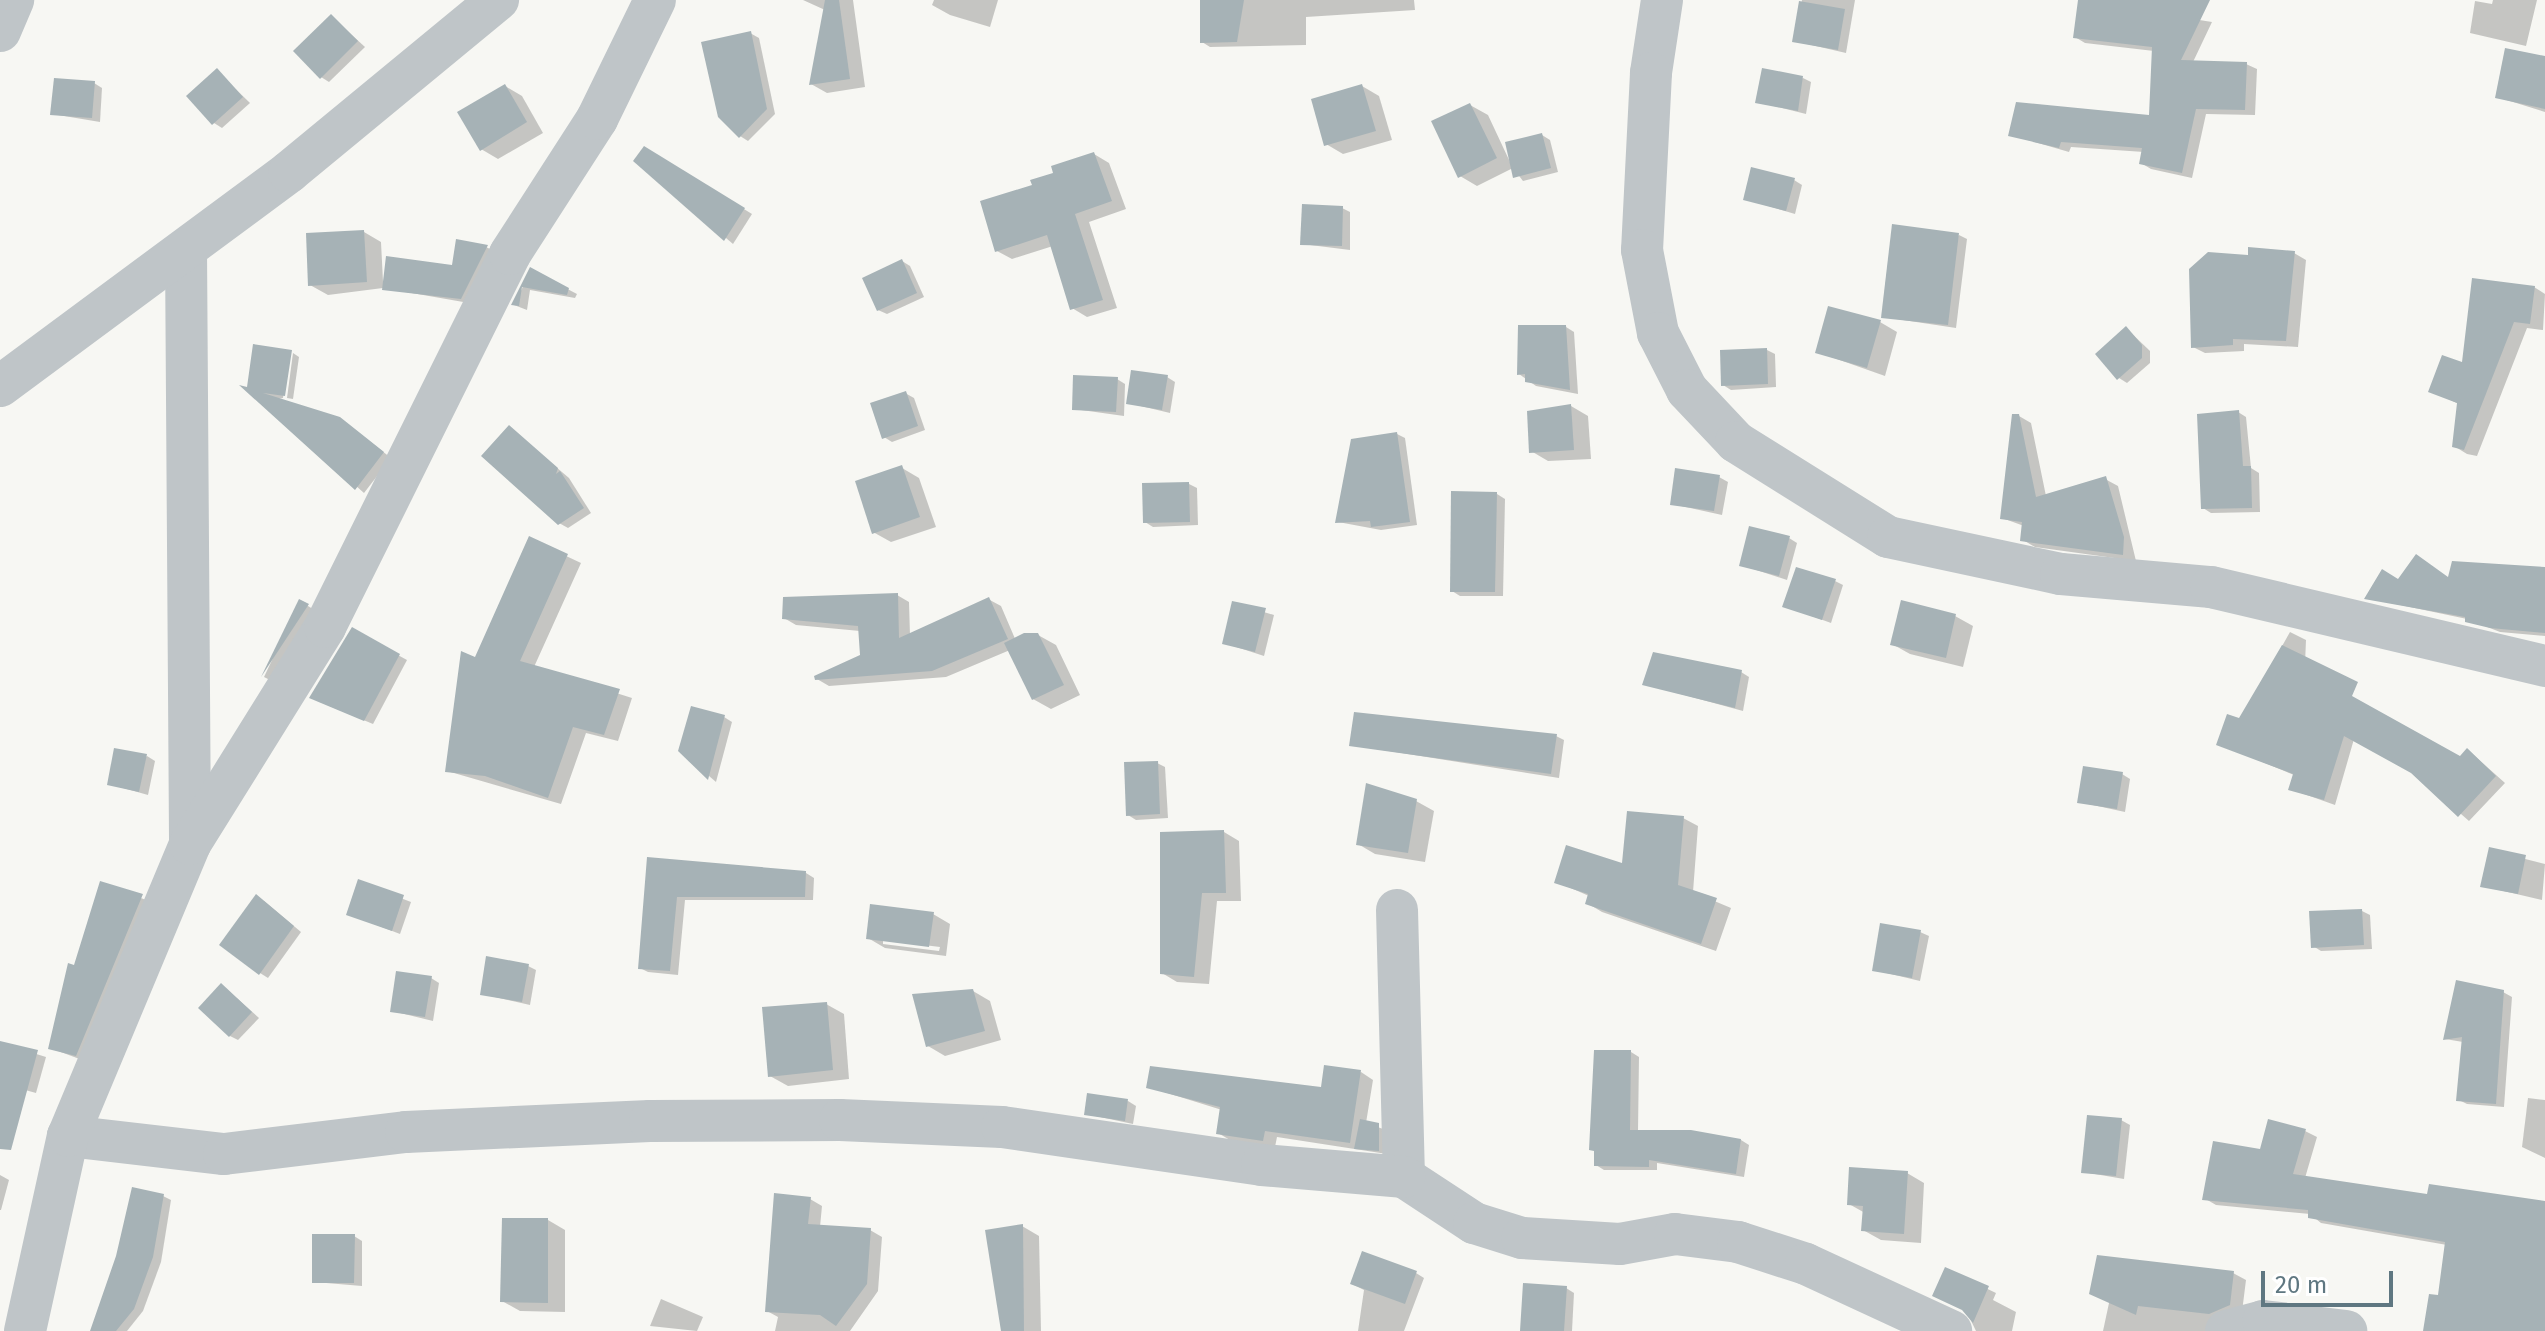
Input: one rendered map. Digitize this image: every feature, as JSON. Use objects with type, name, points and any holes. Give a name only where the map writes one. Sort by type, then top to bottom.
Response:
[{"type":"street","points":[[0,31],[13,0]]},
{"type":"street","points":[[0,386],[186,250],[498,0]]},
{"type":"street","points":[[25,1331],[68,1136],[190,844],[325,627],[510,254],[597,119],[655,0]]},
{"type":"street","points":[[1662,0],[1651,73],[1642,250],[1658,333],[1687,390],[1736,442],[1888,537],[2061,574],[2211,587],[2545,666]]},
{"type":"street","points":[[186,250],[190,844]]},
{"type":"street","points":[[1397,910],[1404,1177]]},
{"type":"street","points":[[68,1136],[224,1154],[406,1132],[650,1121],[840,1120],[1002,1127],[1262,1165],[1404,1177],[1474,1223],[1522,1238],[1620,1244],[1675,1234],[1738,1242],[1806,1264],[1951,1331]]},
{"type":"street","points":[[2226,1331],[2263,1321],[2346,1331]]},
{"type":"building","points":[[825,0],[839,0],[850,79],[809,85]]},
{"type":"building","points":[[1200,0],[1244,0],[1237,42],[1200,43]]},
{"type":"building","points":[[2078,0],[2210,0],[2181,60],[2247,62],[2245,110],[2196,109],[2182,173],[2139,164],[2142,148],[2061,142],[2059,148],[2008,136],[2016,102],[2149,115],[2152,47],[2073,38]]},
{"type":"building","points":[[1799,1],[1845,9],[1838,50],[1792,42]]},
{"type":"building","points":[[331,14],[358,41],[320,79],[293,51]]},
{"type":"building","points":[[751,31],[767,109],[739,138],[718,117],[701,42]]},
{"type":"building","points":[[2505,48],[2545,56],[2545,109],[2495,98]]},
{"type":"building","points":[[217,68],[243,97],[212,125],[186,96]]},
{"type":"building","points":[[1762,68],[1803,76],[1798,111],[1755,103]]},
{"type":"building","points":[[54,78],[95,81],[92,118],[50,115]]},
{"type":"building","points":[[505,84],[527,122],[480,151],[457,112]]},
{"type":"building","points":[[1362,84],[1376,131],[1324,146],[1311,99]]},
{"type":"building","points":[[1470,103],[1497,158],[1458,178],[1431,121]]},
{"type":"building","points":[[1542,133],[1551,168],[1513,178],[1505,142]]},
{"type":"building","points":[[644,146],[745,208],[724,241],[633,161]]},
{"type":"building","points":[[1094,152],[1112,201],[1075,214],[1103,300],[1070,310],[1047,235],[995,252],[980,201],[1032,185],[1030,180],[1053,173],[1051,166]]},
{"type":"building","points":[[1751,167],[1795,178],[1786,211],[1743,200]]},
{"type":"building","points":[[1302,204],[1343,206],[1342,246],[1300,245]]},
{"type":"building","points":[[1892,224],[1959,233],[1948,325],[1881,318]]},
{"type":"building","points":[[364,230],[367,282],[308,286],[306,233]]},
{"type":"building","points":[[456,239],[488,245],[461,299],[382,290],[386,256],[452,265]]},
{"type":"building","points":[[2248,247],[2295,251],[2286,341],[2233,339],[2233,345],[2191,348],[2189,269],[2208,252],[2248,255]]},
{"type":"building","points":[[902,259],[917,293],[877,311],[862,278]]},
{"type":"building","points":[[530,267],[569,288],[567,295],[522,287],[519,306],[511,305]]},
{"type":"building","points":[[2472,278],[2535,286],[2530,324],[2514,322],[2464,450],[2452,447],[2457,403],[2428,392],[2442,355],[2462,362]]},
{"type":"building","points":[[1828,306],[1881,320],[1867,368],[1815,353]]},
{"type":"building","points":[[1518,325],[1566,325],[1570,390],[1525,382],[1525,374],[1517,375]]},
{"type":"building","points":[[2126,326],[2142,345],[2142,358],[2117,380],[2095,354]]},
{"type":"building","points":[[253,344],[292,350],[285,396],[263,393],[340,417],[384,452],[355,490],[239,385],[247,387]]},
{"type":"building","points":[[1767,348],[1768,384],[1721,386],[1720,350]]},
{"type":"building","points":[[1131,370],[1168,375],[1162,410],[1126,404]]},
{"type":"building","points":[[1073,375],[1118,377],[1116,412],[1072,410]]},
{"type":"building","points":[[906,391],[918,426],[882,439],[870,403]]},
{"type":"building","points":[[1571,404],[1574,450],[1529,453],[1527,411]]},
{"type":"building","points":[[2239,410],[2243,466],[2251,466],[2252,508],[2201,509],[2197,414]]},
{"type":"building","points":[[2012,414],[2019,414],[2036,497],[2106,476],[2124,537],[2123,555],[2020,541],[2022,522],[2000,519]]},
{"type":"building","points":[[509,425],[558,468],[556,474],[560,471],[584,508],[558,525],[481,456]]},
{"type":"building","points":[[1397,432],[1410,522],[1371,527],[1370,521],[1335,523],[1351,439]]},
{"type":"building","points":[[902,465],[920,517],[872,534],[855,481]]},
{"type":"building","points":[[1675,468],[1720,475],[1714,511],[1670,505]]},
{"type":"building","points":[[1189,482],[1190,522],[1143,523],[1142,483]]},
{"type":"building","points":[[1451,491],[1497,492],[1495,592],[1450,592]]},
{"type":"building","points":[[1749,526],[1790,536],[1779,576],[1739,566]]},
{"type":"building","points":[[529,536],[568,554],[520,661],[620,689],[604,735],[573,727],[548,798],[485,776],[445,772],[461,651],[475,657]]},
{"type":"building","points":[[2416,554],[2448,577],[2452,561],[2545,567],[2545,633],[2490,628],[2465,622],[2465,617],[2364,599],[2382,569],[2398,579]]},
{"type":"building","points":[[1796,567],[1836,579],[1822,620],[1782,607]]},
{"type":"building","points":[[898,593],[899,638],[989,597],[1008,639],[932,671],[815,680],[814,676],[860,655],[858,626],[782,619],[783,597]]},
{"type":"building","points":[[299,599],[309,604],[261,677]]},
{"type":"building","points":[[1901,600],[1956,614],[1946,658],[1890,645]]},
{"type":"building","points":[[1232,601],[1266,608],[1255,652],[1222,644]]},
{"type":"building","points":[[352,627],[400,654],[364,721],[309,698]]},
{"type":"building","points":[[1024,633],[1038,633],[1064,685],[1032,700],[1004,643]]},
{"type":"building","points":[[2282,645],[2358,682],[2352,696],[2460,756],[2467,748],[2496,776],[2458,817],[2411,773],[2344,736],[2324,800],[2288,790],[2293,774],[2216,745],[2227,714],[2239,718]]},
{"type":"building","points":[[1653,652],[1742,670],[1735,708],[1642,685]]},
{"type":"building","points":[[691,706],[725,715],[708,780],[678,751]]},
{"type":"building","points":[[1354,712],[1557,734],[1551,774],[1349,746]]},
{"type":"building","points":[[114,748],[147,754],[139,792],[107,785]]},
{"type":"building","points":[[1158,761],[1160,814],[1126,816],[1124,762]]},
{"type":"building","points":[[2083,766],[2123,772],[2117,809],[2077,803]]},
{"type":"building","points":[[1366,783],[1417,799],[1408,853],[1356,845]]},
{"type":"building","points":[[1627,811],[1684,816],[1678,885],[1717,898],[1701,944],[1585,904],[1588,894],[1554,883],[1566,845],[1622,863]]},
{"type":"building","points":[[1224,830],[1226,893],[1202,893],[1194,977],[1160,974],[1160,832]]},
{"type":"building","points":[[2489,847],[2526,855],[2518,894],[2480,887]]},
{"type":"building","points":[[647,857],[806,871],[805,897],[677,897],[670,971],[638,969]]},
{"type":"building","points":[[358,879],[404,895],[392,931],[346,915]]},
{"type":"building","points":[[100,881],[143,894],[76,1056],[48,1049],[68,963],[74,965]]},
{"type":"building","points":[[256,894],[294,926],[259,975],[219,945]]},
{"type":"building","points":[[870,904],[934,912],[929,947],[866,939]]},
{"type":"building","points":[[2362,909],[2364,945],[2311,948],[2309,911]]},
{"type":"building","points":[[1880,923],[1921,930],[1912,978],[1872,971]]},
{"type":"building","points":[[486,956],[529,964],[522,1002],[480,995]]},
{"type":"building","points":[[396,971],[432,976],[425,1017],[390,1012]]},
{"type":"building","points":[[2456,980],[2504,990],[2496,1104],[2456,1101],[2462,1037],[2443,1040]]},
{"type":"building","points":[[221,983],[252,1012],[229,1037],[198,1008]]},
{"type":"building","points":[[973,989],[985,1031],[926,1047],[912,994]]},
{"type":"building","points":[[827,1002],[833,1070],[768,1077],[762,1007]]},
{"type":"building","points":[[0,1041],[38,1050],[11,1150],[0,1149]]},
{"type":"building","points":[[1594,1050],[1631,1050],[1630,1130],[1691,1130],[1741,1139],[1736,1174],[1649,1160],[1649,1167],[1594,1166],[1594,1151],[1589,1150]]},
{"type":"building","points":[[1324,1065],[1361,1070],[1350,1143],[1265,1131],[1263,1141],[1216,1134],[1220,1107],[1146,1088],[1150,1066],[1321,1087]]},
{"type":"building","points":[[1087,1093],[1128,1099],[1125,1121],[1084,1115]]},
{"type":"building","points":[[2087,1115],[2122,1118],[2116,1176],[2081,1173]]},
{"type":"building","points":[[1360,1119],[1379,1123],[1379,1151],[1354,1149]]},
{"type":"building","points":[[2268,1119],[2306,1129],[2293,1174],[2427,1194],[2429,1184],[2545,1201],[2545,1331],[2423,1331],[2429,1294],[2438,1295],[2445,1242],[2308,1218],[2308,1210],[2202,1200],[2213,1141],[2260,1149]]},
{"type":"building","points":[[1849,1167],[1908,1171],[1904,1234],[1861,1231],[1863,1206],[1847,1205]]},
{"type":"building","points":[[132,1187],[164,1194],[153,1257],[134,1309],[116,1331],[90,1331],[116,1256]]},
{"type":"building","points":[[774,1193],[811,1197],[808,1224],[871,1228],[867,1284],[836,1326],[820,1315],[765,1312]]},
{"type":"building","points":[[502,1218],[548,1218],[548,1303],[500,1302]]},
{"type":"building","points":[[1023,1224],[1024,1331],[1001,1331],[985,1230]]},
{"type":"building","points":[[312,1234],[355,1234],[354,1283],[312,1283]]},
{"type":"building","points":[[1362,1251],[1417,1271],[1405,1304],[1350,1284]]},
{"type":"building","points":[[2097,1255],[2234,1271],[2230,1305],[2209,1314],[2138,1306],[2136,1315],[2089,1294]]},
{"type":"building","points":[[1945,1267],[1989,1286],[1973,1323],[1962,1310],[1932,1296]]},
{"type":"building","points":[[1523,1283],[1567,1286],[1564,1331],[1520,1331]]}]
